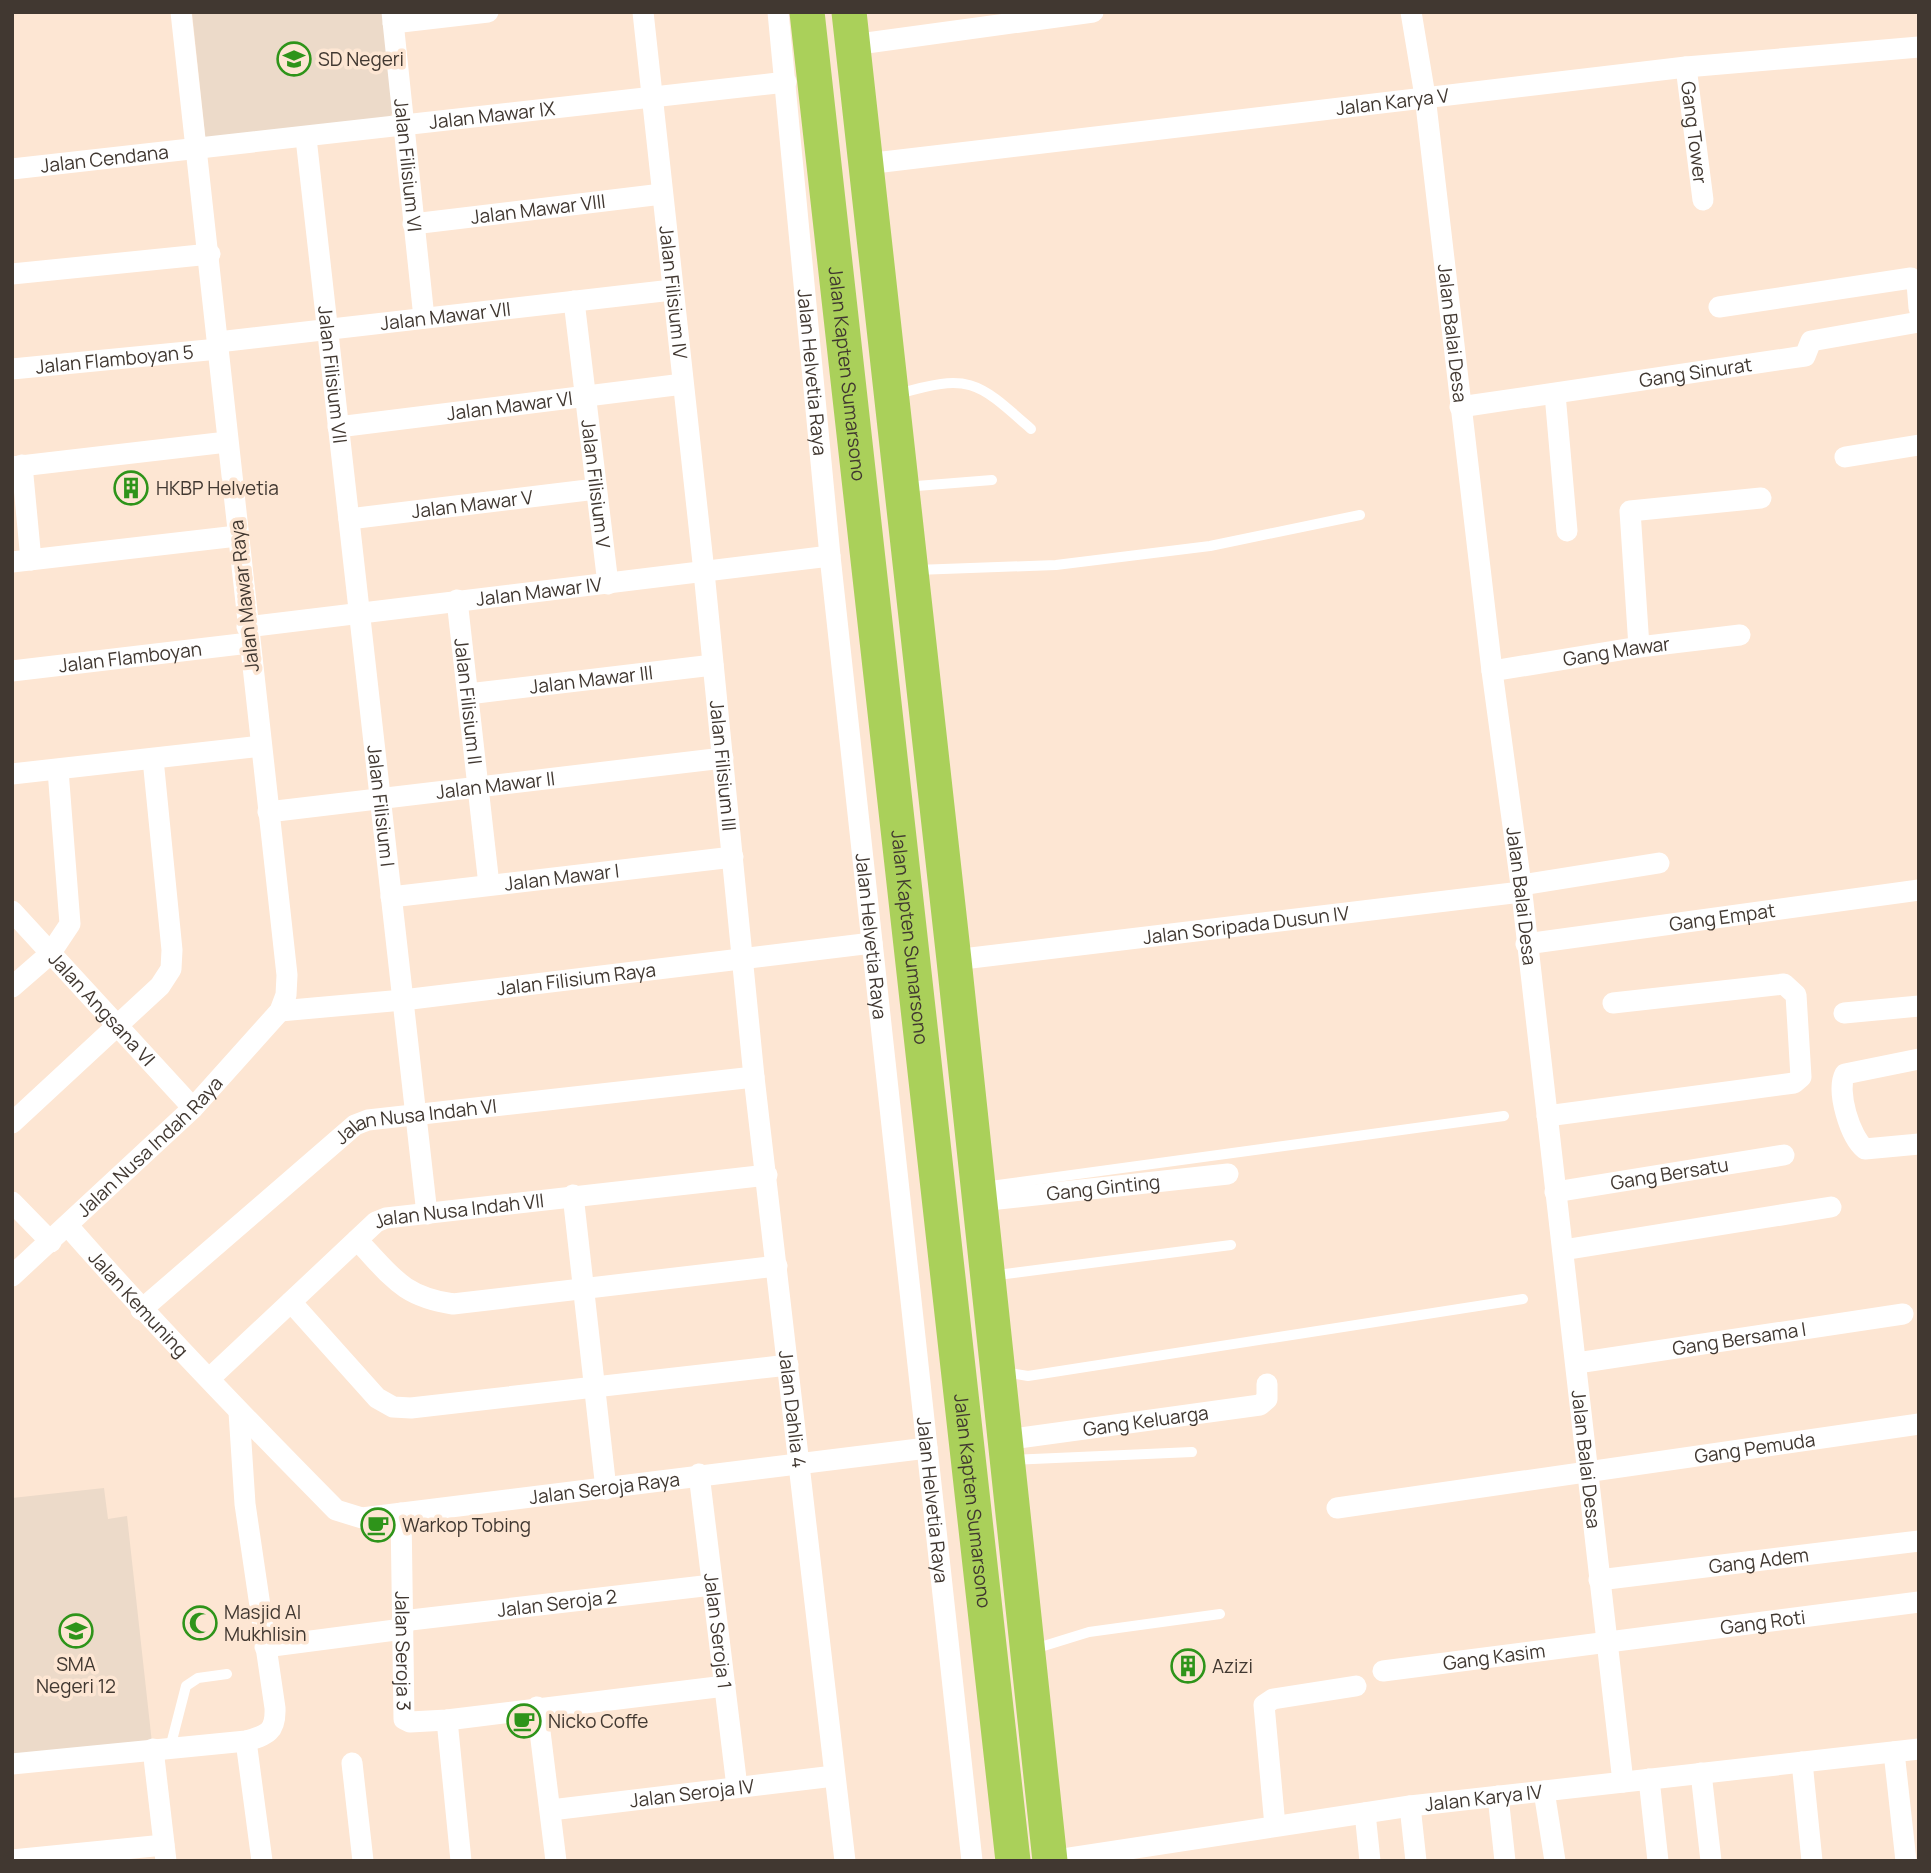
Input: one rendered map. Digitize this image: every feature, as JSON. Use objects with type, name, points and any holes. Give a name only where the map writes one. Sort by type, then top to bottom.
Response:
[{"type":"highway","name":"Jalan Kapten Sumarsono","points":[[807,12],[1013,1861]]},
{"type":"highway","name":"Jalan Kapten Sumarsono","points":[[851,28],[932,756],[962,959],[979,1194],[1050,1861]]},
{"type":"highway","points":[[890,761],[932,756]]},
{"type":"street","name":"Jalan Mawar Raya","points":[[181,12],[210,254],[237,536],[287,975],[286,995],[281,1011]]},
{"type":"street","points":[[392,18],[488,12]]},
{"type":"street","name":"Jalan Filisium IV","points":[[643,12],[650,96],[704,572]]},
{"type":"street","name":"Jalan Helvetia Raya","points":[[778,12],[830,556],[972,1861]]},
{"type":"street","points":[[851,28],[1093,12]]},
{"type":"street","name":"Jalan Balai Desa","points":[[1410,12],[1425,96],[1460,407],[1521,889],[1623,1782]]},
{"type":"street","name":"Jalan Filisium VI","points":[[392,18],[424,318]]},
{"type":"street","name":"Jalan Karya V","points":[[866,164],[1425,96],[1686,67],[1919,47]]},
{"type":"street","name":"Gang Tower","points":[[1686,67],[1703,200]]},
{"type":"street","name":"Jalan Mawar IX","points":[[198,150],[786,82]]},
{"type":"street","name":"Jalan Filisium VII","points":[[306,138],[359,612]]},
{"type":"street","name":"Jalan Cendana","points":[[12,169],[198,150]]},
{"type":"street","name":"Jalan Mawar VIII","points":[[413,224],[662,194]]},
{"type":"street","points":[[12,274],[210,254]]},
{"type":"street","points":[[1719,307],[1911,278],[1917,283],[1919,308]]},
{"type":"street","name":"Jalan Mawar VII","points":[[218,345],[327,329],[672,290]]},
{"type":"street","name":"Jalan Filisium V","points":[[573,301],[608,584]]},
{"type":"street","name":"Gang Sinurat","points":[[1460,407],[1805,356],[1811,341],[1919,322]]},
{"type":"street","name":"Jalan Flamboyan 5","points":[[12,369],[218,345]]},
{"type":"street","name":"Jalan Mawar VI","points":[[338,427],[683,384]]},
{"type":"street","points":[[1555,394],[1567,531]]},
{"type":"street","points":[[227,442],[17,466],[22,561],[237,536]]},
{"type":"street","points":[[1845,457],[1919,445]]},
{"type":"street","name":"Jalan Mawar V","points":[[349,519],[596,489]]},
{"type":"street","points":[[1639,647],[1630,511],[1761,498]]},
{"type":"street","name":"Jalan Mawar IV","points":[[248,635],[359,612],[830,556]]},
{"type":"street","name":"Jalan Filisium III","points":[[704,572],[744,958]]},
{"type":"street","name":"Jalan Filisium II","points":[[457,600],[489,885]]},
{"type":"street","name":"Jalan Filisium I","points":[[359,612],[427,1214]]},
{"type":"street","name":"Jalan Flamboyan","points":[[12,671],[248,635]]},
{"type":"street","name":"Gang Mawar","points":[[1492,671],[1639,647],[1740,635]]},
{"type":"street","name":"Jalan Mawar III","points":[[468,694],[713,665]]},
{"type":"street","points":[[12,774],[261,746]]},
{"type":"street","name":"Jalan Mawar II","points":[[268,812],[723,758]]},
{"type":"street","points":[[12,1123],[117,1028],[160,986],[171,968],[172,950],[153,759]]},
{"type":"street","points":[[12,987],[50,954],[70,924],[58,770]]},
{"type":"street","name":"Jalan Mawar I","points":[[391,897],[733,857]]},
{"type":"street","name":"Jalan Soripada Dusun IV","points":[[962,959],[1521,889],[1659,863]]},
{"type":"street","name":"Gang Empat","points":[[1526,944],[1919,890]]},
{"type":"street","name":"Jalan Angsana VI","points":[[12,911],[193,1108]]},
{"type":"street","name":"Jalan Filisium Raya","points":[[281,1011],[403,1000],[872,943]]},
{"type":"street","name":"Jalan Dahlia 4","points":[[744,958],[754,1077],[845,1861]]},
{"type":"street","points":[[1547,1115],[1794,1083],[1801,1077],[1796,995],[1784,985],[1614,1003]]},
{"type":"street","points":[[1844,1013],[1919,1006]]},
{"type":"street","name":"Jalan Nusa Indah Raya","points":[[12,1276],[193,1108],[281,1011]]},
{"type":"street","points":[[1919,1059],[1845,1074],[1841,1082],[1851,1133],[1865,1149],[1919,1144]]},
{"type":"street","name":"Jalan Nusa Indah VI","points":[[141,1310],[342,1133],[368,1120],[754,1077]]},
{"type":"street","name":"Gang Bersatu","points":[[1555,1192],[1783,1155]]},
{"type":"street","name":"Gang Ginting","points":[[979,1194],[1228,1174]]},
{"type":"street","name":"Jalan Nusa Indah VII","points":[[210,1378],[376,1222],[386,1218],[767,1175]]},
{"type":"street","points":[[573,1195],[606,1489]]},
{"type":"street","points":[[12,1202],[51,1242]]},
{"type":"street","points":[[1563,1250],[1830,1208]]},
{"type":"street","name":"Jalan Kemuning","points":[[68,1226],[141,1310],[210,1378]]},
{"type":"street","points":[[357,1240],[408,1292],[429,1300],[453,1304],[777,1266]]},
{"type":"street","points":[[291,1302],[377,1398],[393,1407],[411,1408],[788,1365]]},
{"type":"street","name":"Gang Bersama I","points":[[1577,1363],[1903,1314]]},
{"type":"street","name":"Jalan Seroja Raya","points":[[210,1378],[239,1412],[336,1510],[362,1518],[606,1489],[699,1474],[927,1448]]},
{"type":"street","name":"Gang Keluarga","points":[[1006,1451],[1260,1405],[1267,1399],[1267,1384]]},
{"type":"street","points":[[12,1764],[246,1741],[268,1735],[275,1721],[245,1504],[239,1412]]},
{"type":"street","name":"Gang Pemuda","points":[[1337,1508],[1919,1424]]},
{"type":"street","name":"Jalan Seroja 1","points":[[699,1474],[737,1787]]},
{"type":"street","name":"Jalan Seroja 3","points":[[401,1513],[404,1719],[410,1722],[447,1720],[725,1686]]},
{"type":"street","name":"Gang Adem","points":[[1599,1580],[1919,1541]]},
{"type":"street","name":"Jalan Seroja 2","points":[[265,1647],[402,1625],[712,1585]]},
{"type":"street","name":"Gang Roti","points":[[1606,1641],[1919,1602]]},
{"type":"street","name":"Gang Kasim","points":[[1382,1671],[1606,1641]]},
{"type":"street","points":[[1275,1826],[1264,1705],[1273,1699],[1356,1686]]},
{"type":"street","points":[[537,1707],[556,1861]]},
{"type":"street","points":[[447,1720],[461,1861]]},
{"type":"street","points":[[246,1741],[262,1861]]},
{"type":"street","points":[[12,1860],[165,1853],[161,1748]]},
{"type":"street","name":"Jalan Karya IV","points":[[1050,1861],[1410,1806],[1919,1749]]},
{"type":"street","points":[[1894,1752],[1906,1861]]},
{"type":"street","points":[[1802,1762],[1812,1861]]},
{"type":"street","points":[[352,1763],[363,1861]]},
{"type":"street","points":[[1700,1773],[1711,1861]]},
{"type":"street","name":"Jalan Seroja IV","points":[[551,1810],[834,1776]]},
{"type":"street","points":[[1648,1779],[1658,1861]]},
{"type":"street","points":[[1544,1791],[1555,1861]]},
{"type":"street","points":[[1498,1796],[1505,1861]]},
{"type":"street","points":[[1410,1806],[1416,1861]]},
{"type":"street","points":[[1365,1813],[1370,1861]]},
{"type":"lane","points":[[892,395],[936,383],[965,382],[988,391],[1031,429]]},
{"type":"lane","points":[[902,487],[992,480]]},
{"type":"lane","points":[[911,571],[1056,565],[1210,546],[1360,515]]},
{"type":"lane","points":[[979,1194],[1504,1116]]},
{"type":"lane","points":[[988,1276],[1231,1245]]},
{"type":"lane","points":[[998,1371],[1028,1376],[1523,1299]]},
{"type":"lane","points":[[1006,1451],[1192,1452]]},
{"type":"lane","points":[[1028,1651],[1089,1632],[1220,1614]]},
{"type":"lane","points":[[161,1748],[186,1686],[198,1678],[227,1674]]},
{"type":"shaded area","name":"SD Negeri","points":[[192,12],[385,12],[396,107],[387,121],[206,143]]},
{"type":"shaded area","name":"SMA Negeri 12","points":[[104,1488],[108,1519],[127,1516],[152,1743],[12,1758],[12,1498]]},
{"type":"place","name":"SD Negeri","points":[[294,59]]},
{"type":"place","name":"HKBP Helvetia","points":[[131,488]]},
{"type":"place","name":"Warkop Tobing","points":[[378,1525]]},
{"type":"place","name":"Masjid Al Mukhlisin","points":[[200,1623]]},
{"type":"place","name":"SMA Negeri 12","points":[[76,1631]]},
{"type":"place","name":"Azizi","points":[[1188,1666]]},
{"type":"place","name":"Nicko Coffe","points":[[524,1721]]}]
